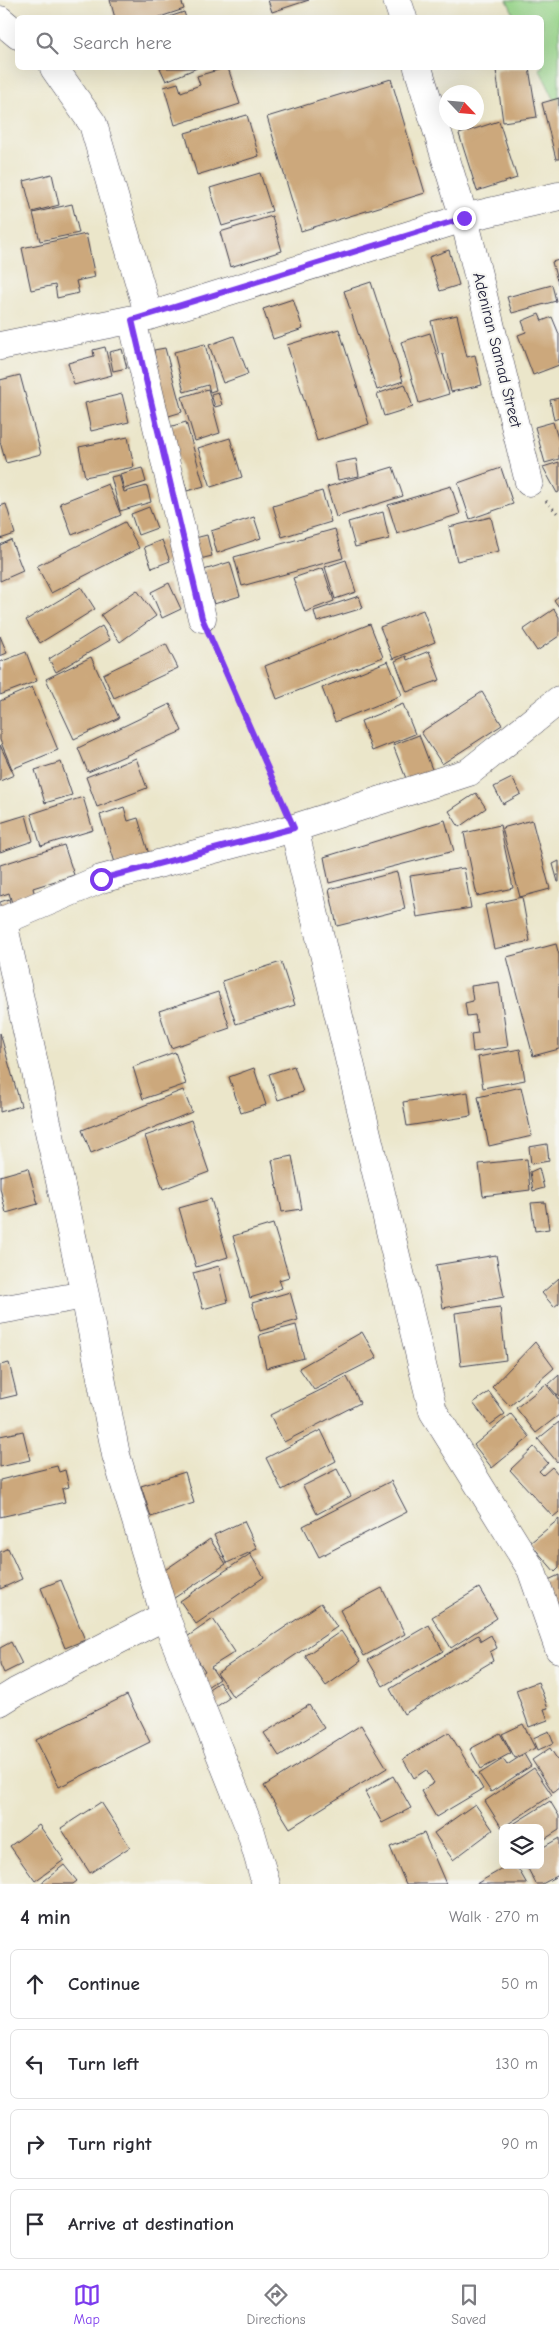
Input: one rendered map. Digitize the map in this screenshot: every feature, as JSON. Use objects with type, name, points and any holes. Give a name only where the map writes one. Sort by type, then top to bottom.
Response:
[{"type":"street","points":[[397,0],[402,15]]},
{"type":"street","points":[[0,20],[15,32]]},
{"type":"street","points":[[55,70],[93,124],[141,318],[202,618]]},
{"type":"street","name":"Adeniran Samad Street","points":[[419,70],[464,218],[529,482]]},
{"type":"street","points":[[0,346],[141,318],[464,218],[559,196]]},
{"type":"street","points":[[266,1884],[250,1829],[165,1616],[116,1455],[84,1295],[1,922],[101,879],[294,828],[469,772],[559,700]]},
{"type":"street","points":[[294,828],[433,1412],[530,1569],[559,1649]]},
{"type":"street","points":[[0,1310],[84,1295]]},
{"type":"street","points":[[0,1702],[165,1616]]},
{"type":"path","points":[[202,618],[294,828]]},
{"type":"green space","points":[[507,0],[559,0],[559,109],[540,70],[544,70],[544,15],[514,15]]},
{"type":"building","points":[[110,0],[181,0],[184,9],[166,15],[114,15]]},
{"type":"building","points":[[268,0],[309,0],[272,12]]},
{"type":"building","points":[[161,70],[192,70],[166,81]]},
{"type":"building","points":[[218,70],[229,70],[240,104],[175,125],[164,87],[178,83],[181,92],[200,85],[197,76]]},
{"type":"building","points":[[496,70],[529,70],[537,117],[503,122]]},
{"type":"building","points":[[391,79],[425,193],[301,231],[267,117]]},
{"type":"building","points":[[559,98],[559,159],[556,159],[542,103]]},
{"type":"building","points":[[247,115],[259,156],[197,175],[185,133]]},
{"type":"building","points":[[499,121],[517,178],[477,191],[459,134],[471,130],[484,130],[484,126]]},
{"type":"building","points":[[260,173],[272,211],[222,226],[210,188]]},
{"type":"building","points":[[52,174],[59,205],[32,212],[24,181]]},
{"type":"building","points":[[72,204],[79,233],[40,241],[33,213]]},
{"type":"building","points":[[272,216],[282,251],[230,267],[220,232]]},
{"type":"building","points":[[86,234],[95,277],[76,281],[79,293],[57,298],[55,285],[31,290],[22,248]]},
{"type":"building","points":[[449,250],[459,285],[440,291],[429,257]]},
{"type":"building","points":[[559,260],[559,284],[558,284],[552,262]]},
{"type":"building","points":[[371,282],[403,381],[377,390],[344,291]]},
{"type":"building","points":[[552,285],[556,301],[512,313],[507,297]]},
{"type":"building","points":[[293,299],[303,329],[273,339],[263,309]]},
{"type":"building","points":[[539,314],[542,321],[552,317],[559,334],[559,365],[533,375],[518,335],[526,332],[522,321]]},
{"type":"building","points":[[457,315],[467,357],[475,355],[482,385],[451,392],[443,354],[439,355],[431,321]]},
{"type":"building","points":[[339,329],[369,424],[317,441],[287,345]]},
{"type":"building","points":[[430,333],[449,394],[419,403],[401,342]]},
{"type":"building","points":[[234,336],[248,374],[223,383],[209,345]]},
{"type":"building","points":[[205,344],[216,390],[210,392],[208,385],[184,392],[174,352]]},
{"type":"building","points":[[105,347],[112,375],[74,385],[68,363],[94,356],[93,350]]},
{"type":"building","points":[[165,348],[182,412],[162,418],[154,350]]},
{"type":"building","points":[[122,349],[127,368],[113,371],[109,352]]},
{"type":"building","points":[[20,375],[41,454],[6,463],[0,442],[0,380]]},
{"type":"building","points":[[405,384],[413,407],[384,416],[377,394]]},
{"type":"building","points":[[208,389],[220,433],[195,441],[182,397]]},
{"type":"building","points":[[218,392],[222,405],[215,407],[211,394]]},
{"type":"building","points":[[122,394],[129,422],[91,431],[85,403]]},
{"type":"building","points":[[559,398],[559,418],[554,420],[550,400]]},
{"type":"building","points":[[186,422],[204,486],[187,491],[169,427]]},
{"type":"building","points":[[553,422],[559,442],[559,459],[545,463],[535,427]]},
{"type":"building","points":[[128,437],[134,467],[85,477],[79,447]]},
{"type":"building","points":[[230,438],[242,477],[211,487],[198,448]]},
{"type":"building","points":[[356,459],[359,476],[338,480],[335,463]]},
{"type":"building","points":[[559,462],[559,492],[557,493],[543,467]]},
{"type":"building","points":[[393,467],[403,496],[336,517],[327,487]]},
{"type":"building","points":[[142,468],[146,482],[124,489],[120,474]]},
{"type":"building","points":[[501,468],[513,504],[470,519],[458,483]]},
{"type":"building","points":[[119,475],[124,492],[147,486],[151,502],[120,511],[111,477]]},
{"type":"building","points":[[108,484],[121,515],[72,535],[60,503]]},
{"type":"building","points":[[451,486],[460,514],[397,534],[388,505]]},
{"type":"building","points":[[322,491],[331,522],[282,537],[273,506]]},
{"type":"building","points":[[6,504],[15,534],[0,539],[0,506]]},
{"type":"building","points":[[149,507],[157,528],[138,535],[131,514]]},
{"type":"building","points":[[383,512],[389,539],[355,547],[348,522]]},
{"type":"building","points":[[254,517],[261,538],[217,553],[211,531]]},
{"type":"building","points":[[491,517],[499,551],[457,561],[449,527]]},
{"type":"building","points":[[125,522],[139,548],[51,593],[37,566]]},
{"type":"building","points":[[335,529],[343,558],[242,586],[234,557]]},
{"type":"building","points":[[207,535],[212,556],[192,561],[187,540]]},
{"type":"building","points":[[11,540],[23,571],[0,581],[0,545]]},
{"type":"building","points":[[162,540],[170,561],[152,568],[144,547]]},
{"type":"building","points":[[346,560],[356,592],[335,599],[325,567]]},
{"type":"building","points":[[230,562],[240,596],[214,604],[204,570]]},
{"type":"building","points":[[323,568],[334,601],[305,612],[293,578]]},
{"type":"building","points":[[169,583],[181,609],[162,618],[151,592]]},
{"type":"building","points":[[81,587],[95,609],[40,643],[26,620]]},
{"type":"building","points":[[137,590],[156,616],[120,642],[101,615]]},
{"type":"building","points":[[359,596],[363,608],[317,622],[314,611]]},
{"type":"building","points":[[559,596],[559,607],[554,600]]},
{"type":"building","points":[[554,609],[559,617],[559,636],[537,651],[523,630]]},
{"type":"building","points":[[423,610],[435,642],[393,659],[380,627]]},
{"type":"building","points":[[370,624],[383,657],[277,699],[265,666]]},
{"type":"building","points":[[102,626],[110,640],[56,672],[49,659]]},
{"type":"building","points":[[0,636],[7,653],[0,656]]},
{"type":"building","points":[[166,644],[178,668],[114,698],[103,674]]},
{"type":"building","points":[[429,651],[440,680],[407,692],[395,661],[406,656],[407,660]]},
{"type":"building","points":[[26,652],[37,681],[0,695],[0,662]]},
{"type":"building","points":[[91,657],[119,718],[74,739],[46,679]]},
{"type":"building","points":[[388,661],[402,695],[335,722],[322,688]]},
{"type":"building","points":[[32,687],[58,750],[12,769],[0,740],[0,701]]},
{"type":"building","points":[[482,692],[502,725],[442,764],[421,732]]},
{"type":"building","points":[[170,704],[182,731],[88,772],[78,748]]},
{"type":"building","points":[[403,704],[415,734],[372,751],[361,721]]},
{"type":"building","points":[[419,735],[433,772],[407,781],[393,745]]},
{"type":"building","points":[[0,745],[14,775],[0,781]]},
{"type":"building","points":[[136,758],[147,788],[97,807],[86,777]]},
{"type":"building","points":[[61,762],[72,795],[45,803],[35,770]]},
{"type":"building","points":[[512,778],[521,794],[503,804],[494,787]]},
{"type":"building","points":[[476,793],[486,808],[459,827],[449,811]]},
{"type":"building","points":[[83,797],[93,830],[41,846],[31,814]]},
{"type":"building","points":[[124,807],[128,821],[138,818],[150,858],[117,869],[100,815]]},
{"type":"building","points":[[26,815],[33,841],[0,852],[0,823]]},
{"type":"building","points":[[445,820],[454,851],[329,883],[324,857]]},
{"type":"building","points":[[532,820],[550,889],[520,897],[502,828]]},
{"type":"building","points":[[500,825],[513,888],[477,896],[464,833]]},
{"type":"building","points":[[64,845],[74,875],[33,888],[35,896],[12,903],[9,893],[0,896],[0,865]]},
{"type":"building","points":[[559,861],[559,882],[558,882],[553,864]]},
{"type":"building","points":[[464,868],[471,908],[417,917],[410,876]]},
{"type":"building","points":[[397,872],[405,909],[337,926],[329,889]]},
{"type":"building","points":[[522,897],[530,941],[494,949],[485,905]]},
{"type":"building","points":[[9,899],[12,912],[0,916],[0,902]]},
{"type":"building","points":[[556,944],[559,955],[559,1049],[533,1056],[507,957]]},
{"type":"building","points":[[281,962],[295,1005],[236,1024],[222,981]]},
{"type":"building","points":[[499,982],[508,1047],[473,1052],[471,1034],[478,1033],[475,1015],[467,1016],[465,1003],[473,1001],[471,986]]},
{"type":"building","points":[[218,992],[230,1028],[171,1048],[159,1011]]},
{"type":"building","points":[[0,1033],[21,1106],[0,1112]]},
{"type":"building","points":[[520,1049],[525,1080],[483,1088],[478,1057]]},
{"type":"building","points":[[175,1052],[186,1084],[143,1099],[133,1067]]},
{"type":"building","points":[[294,1066],[303,1092],[278,1100],[269,1074]]},
{"type":"building","points":[[254,1068],[266,1105],[241,1113],[229,1077]]},
{"type":"building","points":[[521,1087],[532,1136],[489,1146],[478,1097]]},
{"type":"building","points":[[183,1090],[192,1112],[91,1153],[82,1130]]},
{"type":"building","points":[[468,1092],[471,1116],[407,1126],[403,1102]]},
{"type":"building","points":[[191,1120],[209,1172],[163,1189],[145,1136]]},
{"type":"building","points":[[547,1144],[549,1161],[531,1164],[529,1147]]},
{"type":"building","points":[[292,1156],[302,1209],[282,1212],[272,1160]]},
{"type":"building","points":[[527,1159],[530,1190],[483,1196],[479,1164]]},
{"type":"building","points":[[28,1168],[38,1204],[6,1213],[0,1188],[0,1176]]},
{"type":"building","points":[[539,1168],[544,1188],[533,1191],[530,1172]]},
{"type":"building","points":[[211,1199],[228,1257],[196,1267],[179,1208]]},
{"type":"building","points":[[545,1202],[549,1229],[535,1231],[531,1203]]},
{"type":"building","points":[[273,1224],[289,1277],[279,1280],[282,1288],[250,1298],[233,1236]]},
{"type":"building","points":[[496,1255],[504,1297],[443,1308],[436,1265]]},
{"type":"building","points":[[219,1266],[228,1302],[203,1309],[193,1273]]},
{"type":"building","points":[[559,1278],[559,1303],[554,1307],[542,1293]]},
{"type":"building","points":[[290,1292],[298,1320],[260,1331],[252,1303]]},
{"type":"building","points":[[500,1307],[506,1360],[461,1366],[455,1313]]},
{"type":"building","points":[[296,1325],[304,1358],[266,1368],[259,1335]]},
{"type":"building","points":[[362,1332],[377,1358],[314,1390],[299,1368]]},
{"type":"building","points":[[535,1342],[554,1368],[510,1406],[492,1387]]},
{"type":"building","points":[[9,1363],[17,1395],[0,1399],[0,1365]]},
{"type":"building","points":[[559,1375],[559,1397],[548,1385]]},
{"type":"building","points":[[347,1377],[360,1403],[284,1442],[270,1415]]},
{"type":"building","points":[[546,1384],[559,1400],[559,1415],[536,1433],[516,1408]]},
{"type":"building","points":[[489,1392],[505,1414],[490,1425],[473,1403]]},
{"type":"building","points":[[511,1414],[530,1437],[492,1468],[474,1445]]},
{"type":"building","points":[[559,1422],[559,1460],[557,1462],[538,1439]]},
{"type":"building","points":[[321,1430],[336,1461],[282,1490],[266,1458]]},
{"type":"building","points":[[23,1431],[30,1460],[0,1467],[0,1436]]},
{"type":"building","points":[[534,1447],[548,1463],[539,1471],[543,1475],[552,1467],[559,1475],[559,1512],[553,1517],[510,1470]]},
{"type":"building","points":[[57,1466],[59,1472],[65,1470],[69,1487],[62,1489],[65,1502],[0,1517],[0,1480]]},
{"type":"building","points":[[337,1469],[351,1496],[317,1514],[303,1486]]},
{"type":"building","points":[[185,1472],[194,1503],[151,1517],[141,1486]]},
{"type":"building","points":[[391,1481],[407,1512],[319,1557],[303,1526]]},
{"type":"building","points":[[559,1519],[559,1568],[555,1572],[530,1543]]},
{"type":"building","points":[[244,1521],[257,1549],[227,1563],[214,1535]]},
{"type":"building","points":[[210,1539],[226,1564],[162,1606],[165,1570]]},
{"type":"building","points":[[8,1548],[22,1579],[0,1589],[0,1552]]},
{"type":"building","points":[[250,1554],[264,1577],[196,1624],[180,1601]]},
{"type":"building","points":[[559,1575],[559,1618],[542,1583]]},
{"type":"building","points":[[61,1580],[85,1640],[65,1648],[41,1588]]},
{"type":"building","points":[[382,1588],[405,1634],[364,1656],[340,1610]]},
{"type":"building","points":[[479,1588],[497,1618],[451,1648],[432,1617]]},
{"type":"building","points":[[321,1603],[337,1627],[233,1697],[217,1673]]},
{"type":"building","points":[[213,1619],[235,1652],[211,1667],[219,1679],[201,1691],[193,1680],[205,1671],[184,1639]]},
{"type":"building","points":[[429,1625],[443,1651],[383,1686],[368,1660]]},
{"type":"building","points":[[341,1631],[361,1661],[326,1686],[305,1656]]},
{"type":"building","points":[[478,1635],[481,1641],[491,1635],[497,1648],[490,1652],[493,1661],[404,1714],[390,1689]]},
{"type":"building","points":[[11,1642],[22,1664],[4,1673],[0,1664],[0,1648]]},
{"type":"building","points":[[219,1682],[229,1698],[213,1709],[203,1693]]},
{"type":"building","points":[[538,1682],[548,1708],[544,1709],[548,1720],[529,1727],[516,1690]]},
{"type":"building","points":[[127,1695],[150,1742],[59,1787],[36,1740]]},
{"type":"building","points":[[309,1705],[324,1728],[279,1756],[264,1733]]},
{"type":"building","points":[[523,1724],[535,1748],[515,1758],[502,1734]]},
{"type":"building","points":[[361,1725],[387,1768],[290,1828],[264,1786]]},
{"type":"building","points":[[549,1731],[554,1743],[538,1750],[533,1738]]},
{"type":"building","points":[[449,1732],[483,1789],[436,1817],[421,1791],[434,1783],[426,1770],[414,1778],[403,1759]]},
{"type":"building","points":[[500,1733],[511,1753],[481,1769],[470,1749]]},
{"type":"building","points":[[550,1748],[559,1762],[559,1788],[553,1792],[532,1760]]},
{"type":"building","points":[[524,1754],[531,1766],[491,1792],[479,1774],[503,1759],[507,1765]]},
{"type":"building","points":[[534,1768],[552,1795],[508,1824],[499,1824],[485,1801]]},
{"type":"building","points":[[393,1776],[411,1808],[382,1823],[365,1792]]},
{"type":"building","points":[[550,1801],[559,1816],[559,1830],[544,1839],[544,1824],[513,1824]]},
{"type":"building","points":[[101,1802],[130,1847],[90,1873],[61,1828]]},
{"type":"building","points":[[475,1804],[493,1830],[453,1860],[434,1833]]},
{"type":"building","points":[[39,1825],[64,1860],[35,1881],[10,1846]]},
{"type":"building","points":[[424,1833],[446,1884],[406,1884],[390,1847]]},
{"type":"building","points":[[559,1838],[559,1875],[542,1884],[536,1884],[528,1869],[544,1869],[544,1847]]},
{"type":"building","points":[[64,1865],[77,1881],[73,1884],[40,1884]]},
{"type":"building","points":[[502,1869],[518,1869],[527,1884],[476,1884]]},
{"type":"route","points":[[101,879],[294,828],[202,618],[132,320],[464,218]]}]
